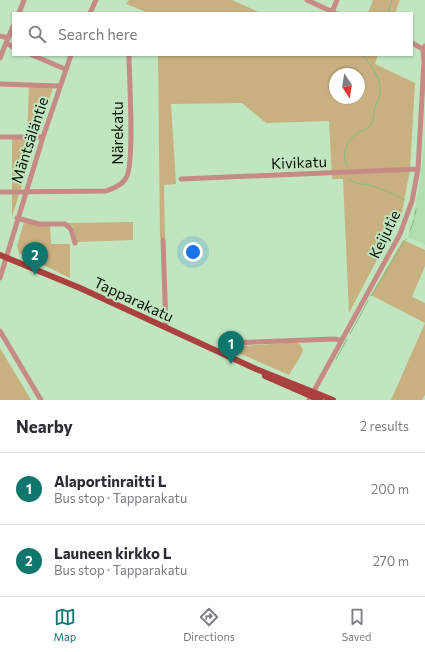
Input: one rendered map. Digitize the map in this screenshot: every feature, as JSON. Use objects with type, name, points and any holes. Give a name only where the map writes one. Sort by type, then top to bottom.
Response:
[{"type":"main road","name":"Tapparakatu","points":[[3,256],[80,288],[320,400]]},
{"type":"main road","name":"Tapparakatu","points":[[311,396],[333,400]]},
{"type":"street","points":[[19,12],[24,0]]},
{"type":"street","points":[[90,12],[96,0]]},
{"type":"street","points":[[307,0],[333,12],[337,0]]},
{"type":"street","points":[[0,58],[12,28]]},
{"type":"street","points":[[0,36],[7,40],[12,46]]},
{"type":"street","points":[[413,43],[424,48]]},
{"type":"street","name":"Keijutie","points":[[311,396],[340,340],[400,234],[412,202],[418,169],[425,60],[424,48]]},
{"type":"street","points":[[34,56],[65,69]]},
{"type":"street","name":"Mäntsäläntie","points":[[0,278],[3,256],[17,218],[59,86],[72,56]]},
{"type":"street","name":"Närekatu","points":[[25,192],[106,190],[116,187],[127,177],[130,159],[129,56]]},
{"type":"street","points":[[0,84],[59,86]]},
{"type":"street","points":[[0,137],[43,137]]},
{"type":"street","name":"Kivikatu","points":[[181,179],[418,169]]},
{"type":"street","points":[[0,192],[25,192]]},
{"type":"street","points":[[17,218],[39,224],[65,224],[71,228],[75,243]]},
{"type":"street","points":[[163,240],[166,328]]},
{"type":"street","points":[[0,331],[41,400]]},
{"type":"street","points":[[230,343],[340,340]]},
{"type":"shaded area","points":[[129,0],[232,0],[259,12],[146,12],[126,4]]},
{"type":"shaded area","points":[[373,0],[400,0],[395,12],[368,12]]},
{"type":"shaded area","points":[[158,56],[378,56],[375,64],[415,83],[410,170],[402,212],[349,313],[343,179],[332,179],[329,121],[266,123],[242,103],[171,104],[176,184],[164,185],[165,238],[160,238]]},
{"type":"shaded area","points":[[29,87],[53,87],[12,217],[12,138],[27,137]]},
{"type":"shaded area","points":[[425,135],[425,245],[408,237],[419,191]]},
{"type":"shaded area","points":[[24,222],[50,226],[51,244],[70,244],[70,278],[19,253],[17,246]]},
{"type":"shaded area","points":[[133,222],[133,240],[77,242],[73,226],[66,223]]},
{"type":"shaded area","points":[[403,240],[425,250],[425,266],[412,297],[425,303],[425,323],[371,295]]},
{"type":"shaded area","points":[[425,323],[425,395],[422,400],[391,400]]},
{"type":"shaded area","points":[[298,342],[303,350],[289,375],[232,350],[230,347]]},
{"type":"shaded area","points":[[0,348],[31,400],[0,400]]},
{"type":"waterway","points":[[388,12],[392,0]]},
{"type":"waterway","points":[[347,166],[344,156],[346,147],[355,135],[370,126],[373,121],[375,108],[379,97],[380,84],[378,78],[364,56]]},
{"type":"waterway","points":[[349,179],[354,183],[377,187],[405,200]]},
{"type":"waterway","points":[[415,215],[416,209]]},
{"type":"waterway","points":[[410,231],[414,220]]},
{"type":"waterway","points":[[371,296],[406,239]]},
{"type":"waterway","points":[[350,334],[368,301]]},
{"type":"waterway","points":[[336,359],[347,339]]},
{"type":"place","name":"Launeen kirkko L","points":[[35,275]]},
{"type":"place","name":"Alaportinraitti L","points":[[231,364]]}]
